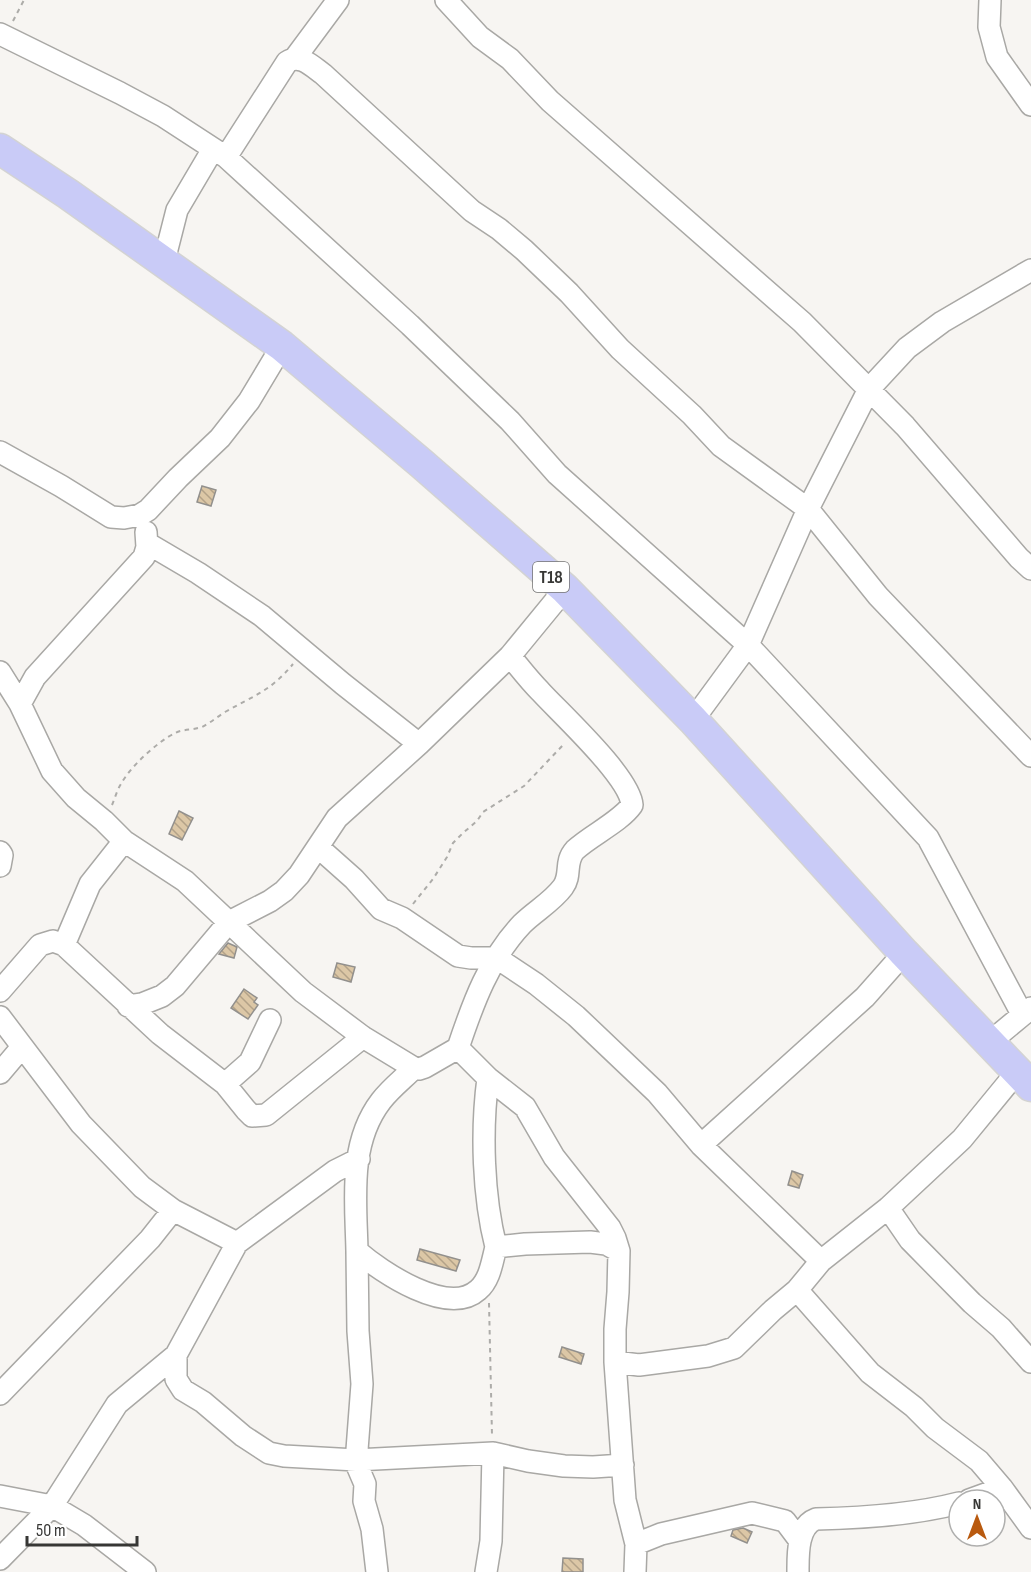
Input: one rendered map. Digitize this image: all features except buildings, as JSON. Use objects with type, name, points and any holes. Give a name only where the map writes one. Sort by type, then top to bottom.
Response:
[{"type":"highway","name":"T18","points":[[0,149],[164,261],[282,346],[565,589],[693,720],[904,953],[1024,1079]]},
{"type":"street","points":[[164,261],[177,210],[287,62],[295,58],[338,0]]},
{"type":"street","points":[[446,0],[480,37],[510,59],[550,101],[802,321],[905,426],[1031,569]]},
{"type":"street","points":[[990,0],[989,27],[997,57],[1025,85],[1031,105]]},
{"type":"street","points":[[2,34],[164,116],[219,153],[401,317],[510,421],[557,474],[748,645],[928,838],[1028,1011],[990,1042]]},
{"type":"street","points":[[295,58],[323,74],[472,211],[499,229],[524,250],[620,349],[692,415],[721,446],[808,509],[879,596],[1031,756]]},
{"type":"street","points":[[693,720],[748,645],[808,509],[868,389],[907,348],[942,321],[1031,270]]},
{"type":"street","points":[[0,452],[111,517],[130,518],[148,510],[227,430],[249,401],[282,346]]},
{"type":"street","points":[[20,704],[34,677],[144,557],[147,543],[148,510]]},
{"type":"street","points":[[147,543],[198,573],[262,616],[420,744]]},
{"type":"street","points":[[128,1006],[142,1004],[162,996],[175,986],[229,922],[284,891],[338,818],[420,744],[510,656],[565,589]]},
{"type":"street","points":[[0,672],[20,704],[52,771],[76,798],[124,841],[185,881],[303,992],[363,1037],[414,1068],[420,1069],[458,1048],[473,1002],[503,946],[522,924],[554,898],[564,886],[569,876],[568,862],[574,851],[632,805],[630,795],[609,763],[538,689],[510,656]]},
{"type":"street","points":[[64,945],[90,884],[124,841]]},
{"type":"street","points":[[318,847],[354,879],[381,909],[402,918],[458,956],[497,958],[536,984],[576,1016],[657,1093],[701,1145],[821,1261]]},
{"type":"street","points":[[0,852],[2,855],[0,866]]},
{"type":"street","points":[[0,991],[40,945],[53,941],[64,945],[160,1034],[225,1084],[252,1116],[266,1115],[363,1037]]},
{"type":"street","points":[[701,1145],[865,997],[904,953]]},
{"type":"street","points":[[0,1017],[81,1124],[142,1187],[173,1210],[237,1243]]},
{"type":"street","points":[[225,1084],[250,1062],[270,1020]]},
{"type":"street","points":[[0,1073],[22,1047]]},
{"type":"street","points":[[458,1048],[488,1078],[525,1107],[554,1157],[610,1228],[615,1238],[619,1251],[615,1362],[625,1500],[636,1544],[635,1572]]},
{"type":"street","points":[[377,1572],[372,1529],[364,1501],[365,1485],[356,1460],[362,1384],[358,1331],[354,1185],[358,1159],[370,1119],[381,1100],[414,1068]]},
{"type":"street","points":[[357,1251],[374,1266],[424,1293],[454,1298],[467,1297],[479,1290],[488,1275],[496,1247],[487,1202],[486,1097],[488,1078]]},
{"type":"street","points":[[615,1362],[639,1365],[708,1356],[734,1348],[797,1290],[821,1261],[888,1208],[1024,1079]]},
{"type":"street","points":[[0,1559],[52,1506],[117,1404],[176,1355],[237,1243],[335,1171],[358,1159]]},
{"type":"street","points":[[888,1208],[910,1240],[972,1303],[1001,1328],[1031,1362]]},
{"type":"street","points":[[0,1394],[150,1239],[173,1210]]},
{"type":"street","points":[[496,1247],[590,1242],[606,1244],[619,1251]]},
{"type":"street","points":[[797,1290],[870,1373],[914,1407],[935,1428],[979,1461],[1002,1488]]},
{"type":"street","points":[[176,1355],[176,1379],[183,1390],[203,1402],[243,1436],[269,1453],[293,1458],[356,1460],[493,1453],[564,1466],[623,1465]]},
{"type":"street","points":[[486,1572],[491,1541],[493,1453]]},
{"type":"street","points":[[1007,1495],[1031,1528]]},
{"type":"street","points":[[0,1496],[52,1506],[84,1526],[145,1572]]},
{"type":"street","points":[[798,1572],[800,1541],[809,1521],[863,1518],[947,1506]]},
{"type":"street","points":[[636,1544],[661,1534],[752,1513],[785,1521],[800,1541]]},
{"type":"path","points":[[2,34],[24,0]]},
{"type":"path","points":[[104,821],[121,784],[139,761],[176,732],[201,727],[268,689],[282,677],[304,651]]},
{"type":"path","points":[[402,918],[433,879],[453,843],[463,832],[477,821],[483,812],[532,779],[578,730]]},
{"type":"path","points":[[488,1275],[493,1453]]}]
